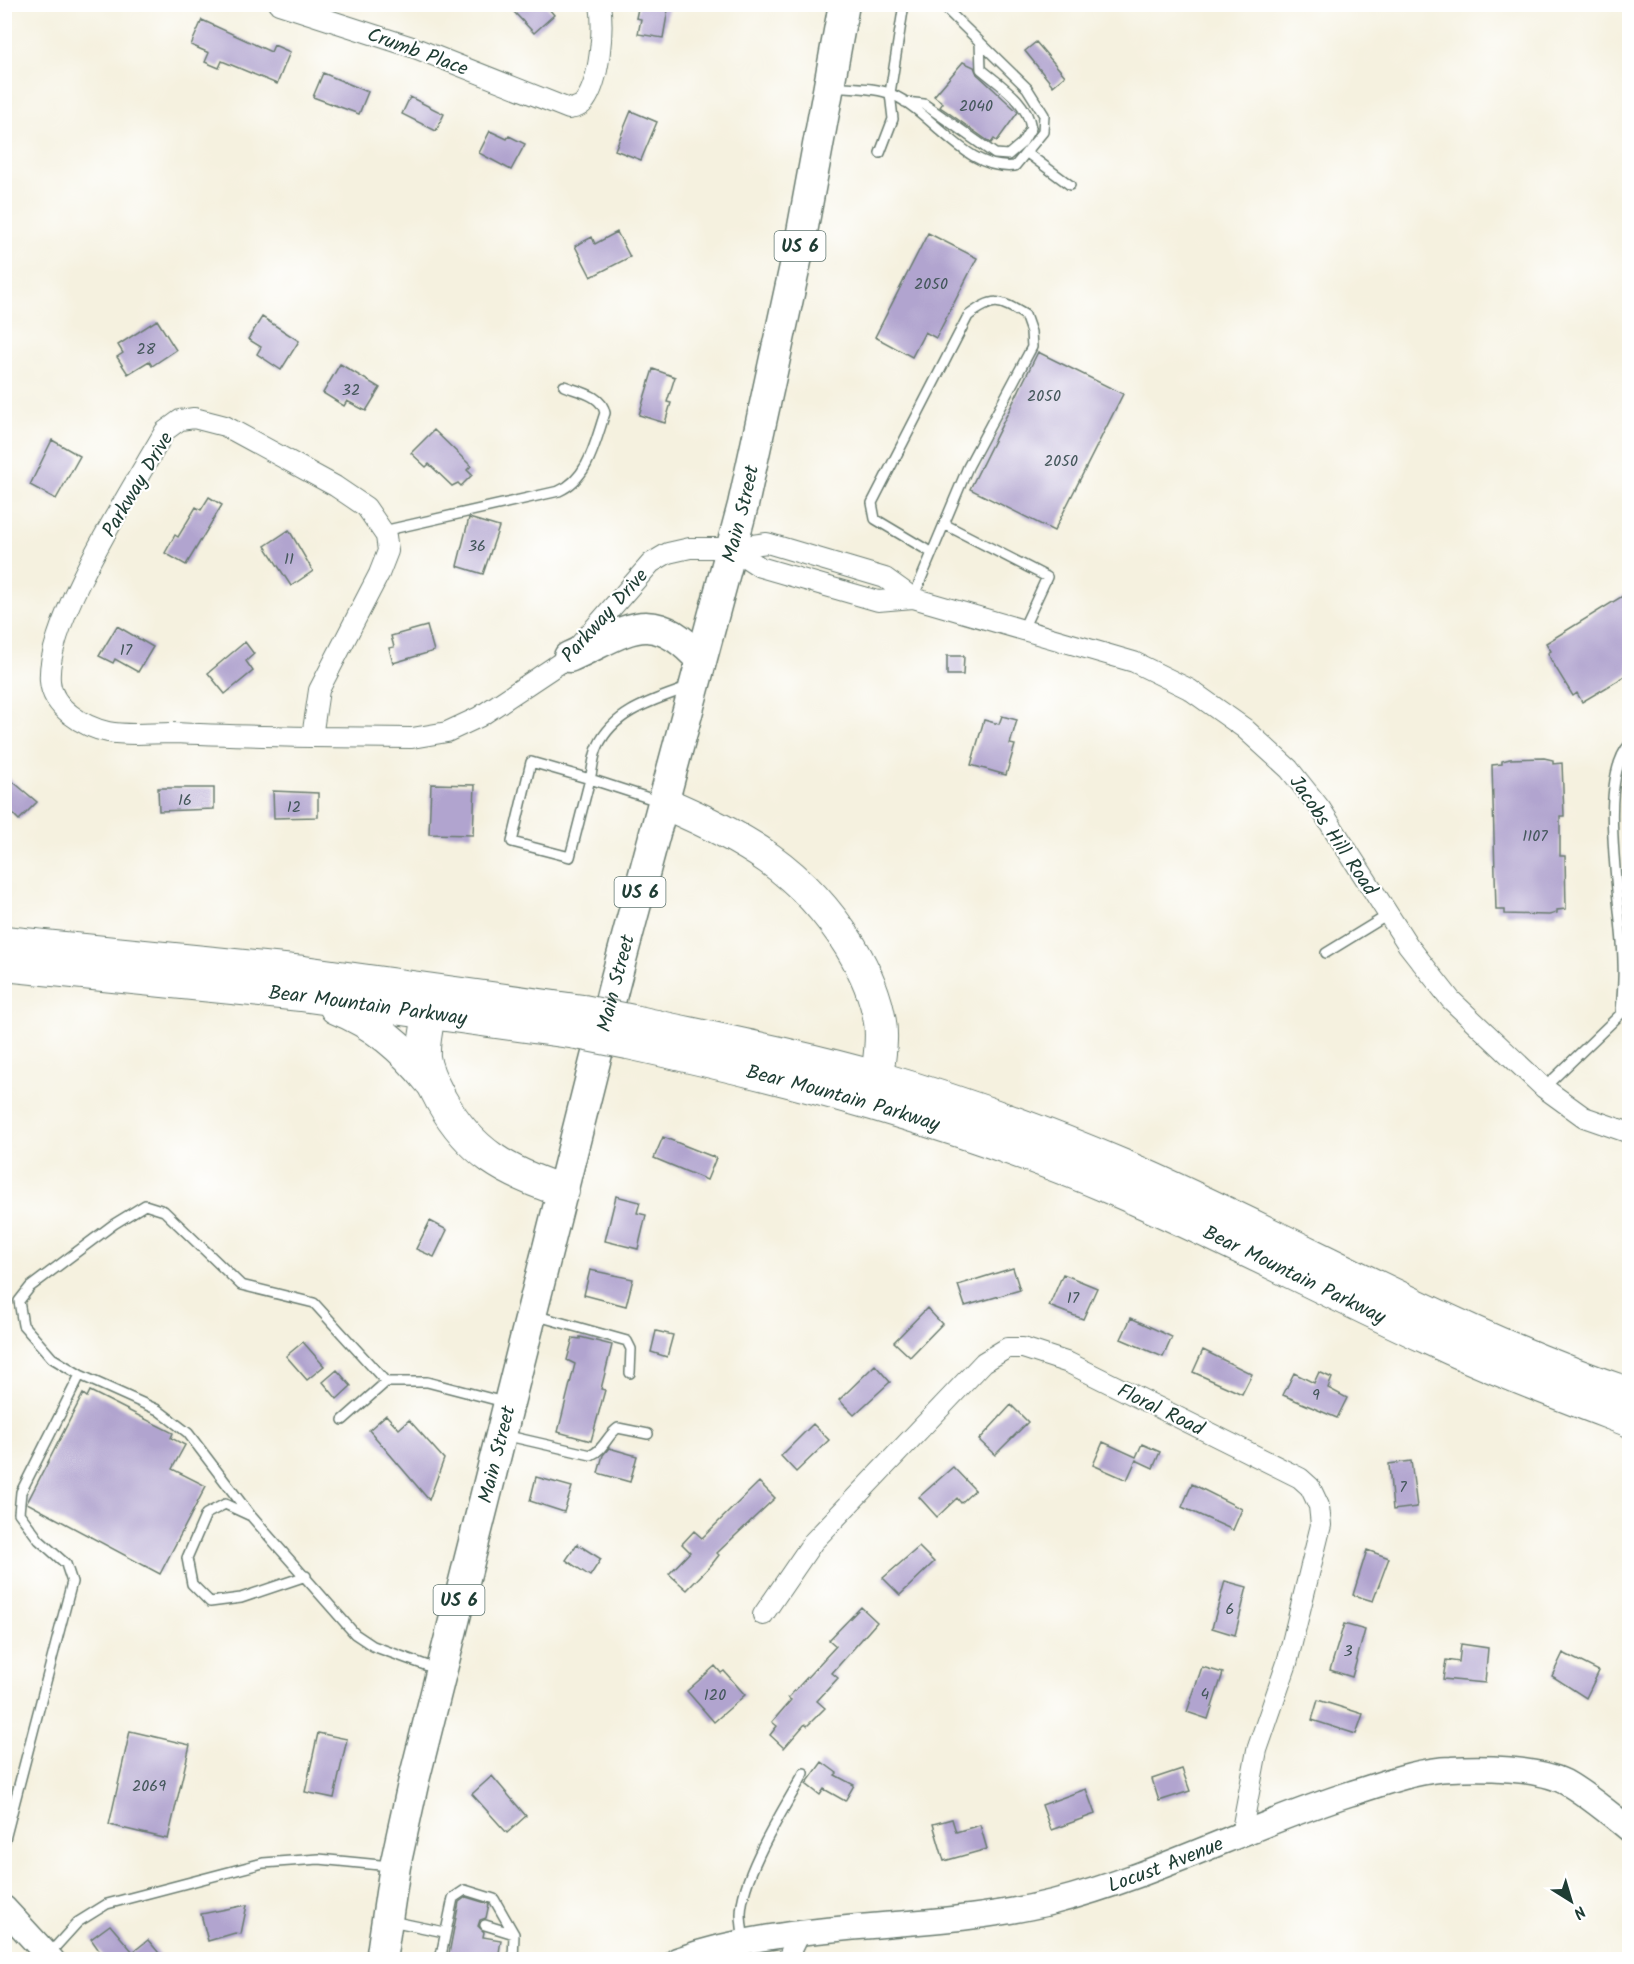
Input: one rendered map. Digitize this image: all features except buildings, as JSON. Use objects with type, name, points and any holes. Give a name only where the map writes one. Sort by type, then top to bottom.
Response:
[{"type":"highway","points":[[664,802],[720,827],[771,858],[800,881],[826,912],[856,956],[875,1001],[881,1029],[877,1077]]},
{"type":"highway","name":"Bear Mountain Parkway","points":[[4,942],[304,972],[631,1032],[787,1054],[877,1077],[989,1114],[1112,1161],[1486,1337],[1629,1394]]},
{"type":"highway","name":"Bear Mountain Parkway","points":[[4,965],[301,995],[430,1011],[580,1022]]},
{"type":"highway","points":[[301,995],[350,1014],[384,1033],[411,1057],[433,1084]]},
{"type":"highway","points":[[430,1011],[423,1045],[427,1071],[457,1125],[481,1152],[512,1172],[563,1191]]},
{"type":"highway","name":"Bear Mountain Parkway","points":[[631,1032],[871,1101],[1033,1156],[1191,1223],[1432,1340],[1531,1383],[1629,1420]]},
{"type":"main road","name":"Main Street","points":[[381,1959],[395,1866],[441,1671],[563,1191],[731,548],[773,374],[844,4]]},
{"type":"main road","points":[[569,657],[636,628],[648,626],[674,633],[698,673]]},
{"type":"street","name":"Crumb Place","points":[[279,4],[415,48],[569,109],[579,107],[585,101],[594,79],[601,47],[600,4]]},
{"type":"street","name":"Parkway Drive","points":[[383,531],[366,507],[225,426],[194,418],[180,420],[165,431],[102,542],[61,624],[50,682],[55,696],[75,719],[108,732],[412,738],[447,732],[479,717],[569,657],[651,563],[668,553],[690,548],[731,548]]},
{"type":"street","points":[[312,737],[319,690],[379,574],[388,550],[383,531]]},
{"type":"street","name":"Jacobs Hill Road","points":[[731,548],[767,543],[885,578],[913,598],[1134,662],[1190,689],[1244,728],[1289,769],[1320,808],[1408,945],[1451,1000],[1544,1088],[1584,1117],[1629,1133]]},
{"type":"street","name":"Floral Road","points":[[763,1614],[813,1542],[984,1362],[1006,1348],[1023,1348],[1069,1363],[1300,1478],[1310,1487],[1319,1506],[1321,1525],[1314,1562],[1287,1663],[1257,1750],[1241,1835]]},
{"type":"street","name":"Locust Avenue","points":[[677,1959],[800,1933],[1004,1913],[1054,1902],[1154,1869],[1300,1810],[1404,1777],[1450,1769],[1534,1772],[1563,1781],[1629,1830]]},
{"type":"street","points":[[4,1908],[50,1957]]},
{"type":"street","points":[[787,1959],[800,1933]]},
{"type":"lane","points":[[880,153],[893,119],[890,93],[904,4]]},
{"type":"lane","points":[[830,86],[890,93],[905,102],[974,157],[998,168],[1015,166],[1043,132],[1044,115],[1027,88],[941,4]]},
{"type":"lane","points":[[905,102],[924,104],[995,154],[1008,155],[1022,143],[1031,128],[1029,114],[1019,101],[981,69],[980,42]]},
{"type":"lane","points":[[1028,153],[1070,185]]},
{"type":"lane","points":[[913,598],[932,553],[968,467],[1032,347],[1031,332],[1025,315],[1003,302],[987,302],[968,316],[872,503],[875,519],[932,553]]},
{"type":"lane","points":[[383,531],[559,491],[571,486],[583,474],[605,413],[604,406],[598,399],[564,386]]},
{"type":"lane","points":[[944,524],[1047,577],[1023,629]]},
{"type":"lane","points":[[664,802],[590,779],[531,762],[512,842],[570,857],[572,831],[590,779],[598,746],[618,720],[643,703],[698,673]]},
{"type":"lane","points":[[1621,1013],[1623,962],[1612,809],[1615,770],[1623,751],[1629,744]]},
{"type":"lane","points":[[524,793],[536,796]]},
{"type":"lane","points":[[518,817],[529,820]]},
{"type":"lane","points":[[1326,953],[1388,915]]},
{"type":"lane","points":[[1544,1088],[1629,1005]]},
{"type":"lane","points":[[386,1382],[314,1303],[241,1285],[164,1210],[145,1205],[114,1224],[30,1287],[19,1301],[23,1325],[52,1358],[80,1375],[158,1410],[188,1433],[251,1516],[306,1576],[354,1634],[374,1646],[441,1671]]},
{"type":"lane","points":[[532,1314],[627,1341],[631,1349],[630,1373]]},
{"type":"lane","points":[[4,1844],[72,1582],[66,1564],[39,1540],[19,1513],[21,1492],[80,1375]]},
{"type":"lane","points":[[343,1420],[386,1382],[427,1382],[509,1403]]},
{"type":"lane","points":[[501,1434],[591,1455],[597,1453],[611,1432],[618,1428],[648,1434]]},
{"type":"lane","points":[[251,1516],[225,1504],[206,1514],[187,1558],[192,1584],[210,1602],[241,1598],[306,1576]]},
{"type":"lane","points":[[744,1943],[741,1914],[745,1889],[772,1831],[804,1773]]},
{"type":"lane","points":[[50,1957],[78,1922],[108,1904],[252,1866],[290,1860],[319,1859],[395,1866]]},
{"type":"lane","points":[[440,1959],[444,1932],[451,1919],[453,1898],[465,1890],[494,1899],[514,1934],[513,1959]]},
{"type":"lane","points":[[386,1920],[444,1932]]},
{"type":"lane","points":[[485,1925],[514,1934]]}]
